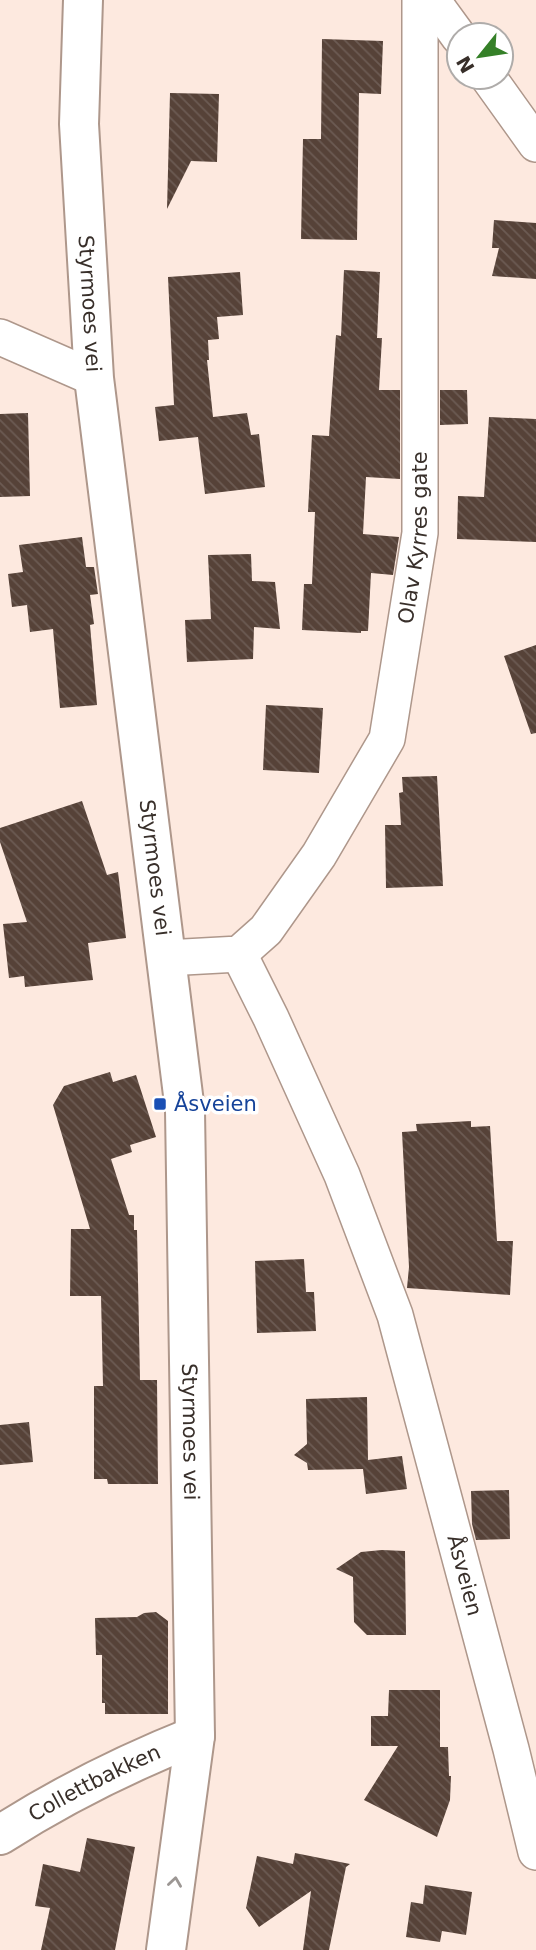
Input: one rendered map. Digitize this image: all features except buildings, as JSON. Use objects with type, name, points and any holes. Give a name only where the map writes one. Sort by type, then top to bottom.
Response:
[{"type":"main road","name":"Styrmoes vei","points":[[83,0],[79,124],[94,378],[185,1111],[195,1736],[166,1950]]},
{"type":"main road","name":"Collettbakken","points":[[0,1835],[50,1804],[100,1778],[195,1736]]},
{"type":"street","name":"Olav Kyrres gate","points":[[239,954],[266,930],[319,855],[387,739],[420,533],[420,0]]},
{"type":"street","points":[[432,0],[447,21]]},
{"type":"street","points":[[498,91],[536,144]]},
{"type":"street","points":[[0,337],[94,378]]},
{"type":"street","points":[[166,958],[239,954]]},
{"type":"street","name":"Åsveien","points":[[239,954],[342,1175],[395,1315],[536,1852]]},
{"type":"place","name":"Åsveien","points":[[160,1104]]}]
